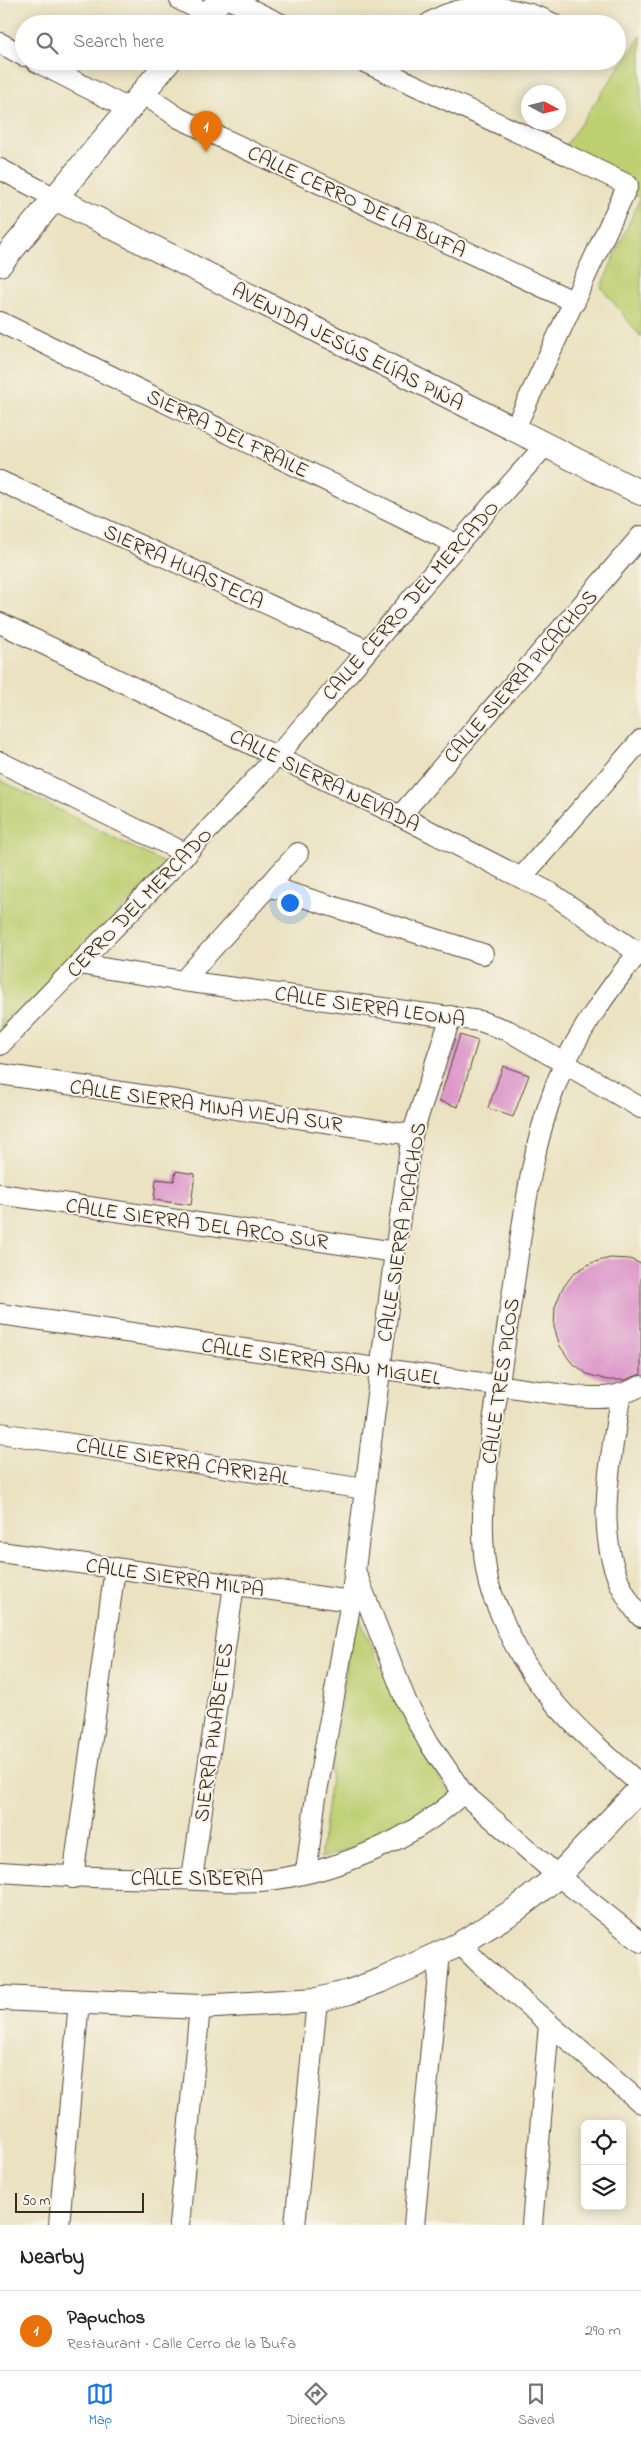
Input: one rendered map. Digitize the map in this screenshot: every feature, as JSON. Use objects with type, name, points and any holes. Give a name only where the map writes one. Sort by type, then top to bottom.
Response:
[{"type":"street","points":[[180,0],[209,13]]},
{"type":"street","points":[[231,0],[262,15]]},
{"type":"street","points":[[444,15],[460,6],[492,3],[538,15]]},
{"type":"street","points":[[0,43],[15,51]]},
{"type":"street","name":"CALLE CERRO DE LA BUFA","points":[[58,70],[179,118],[575,302]]},
{"type":"street","points":[[0,264],[162,70]]},
{"type":"street","points":[[402,70],[628,185],[514,430]]},
{"type":"street","points":[[0,169],[55,198]]},
{"type":"street","name":"AVENIDA JESÚS ELÍAS PIÑA","points":[[55,198],[545,446],[639,486]]},
{"type":"street","name":"SIERRA DEL FRAILE","points":[[0,322],[456,544]]},
{"type":"street","name":"CALLE CERRO DEL MERCADO","points":[[276,756],[456,544],[545,446]]},
{"type":"street","name":"SIERRA HUASTECA","points":[[0,481],[367,650]]},
{"type":"street","name":"CALLE SIERRA PICACHOS","points":[[400,816],[641,536]]},
{"type":"street","name":"CALLE SIERRA NEVADA","points":[[0,623],[400,816],[551,893],[640,953]]},
{"type":"street","points":[[521,878],[641,740]]},
{"type":"street","name":"CERRO DEL MERCADO","points":[[0,1046],[187,854],[276,756]]},
{"type":"street","points":[[0,762],[187,854]]},
{"type":"street","points":[[183,981],[298,854]]},
{"type":"street","points":[[268,886],[483,954]]},
{"type":"street","name":"CALLE TRES PICOS","points":[[640,953],[598,1009],[565,1064],[543,1122],[531,1174],[499,1386],[483,1499],[482,1536],[490,1587],[509,1634],[528,1669],[562,1714],[641,1786]]},
{"type":"street","name":"CALLE SIERRA LEONA","points":[[78,964],[183,981],[480,1020],[509,1031],[641,1108]]},
{"type":"street","name":"CALLE SIERRA PICACHOS","points":[[306,1872],[315,1803],[351,1601],[395,1252],[412,1135],[451,1016]]},
{"type":"street","name":"CALLE SIERRA MINA VIEJA SUR","points":[[0,1074],[412,1135]]},
{"type":"street","name":"CALLE SIERRA DEL ARCO SUR","points":[[0,1194],[395,1252]]},
{"type":"street","name":"CALLE SIERRA SAN MIGUEL","points":[[0,1314],[380,1370],[572,1396],[598,1398],[620,1396],[641,1386]]},
{"type":"street","points":[[620,1396],[606,1512],[607,1541],[615,1575],[638,1609]]},
{"type":"street","name":"CALLE SIERRA CARRIZAL","points":[[0,1432],[365,1488]]},
{"type":"street","name":"CALLE SIERRA MILPA","points":[[0,1554],[351,1601]]},
{"type":"street","points":[[73,1878],[115,1568]]},
{"type":"street","name":"CALLE SIERRA PICACHOS","points":[[355,1571],[406,1701],[429,1743],[463,1793],[558,1876],[641,1942]]},
{"type":"street","name":"SIERRA PINABETES","points":[[192,1879],[234,1585]]},
{"type":"street","points":[[0,1998],[200,2007],[259,2005],[317,2000],[382,1980],[450,1948],[515,1910],[558,1876],[641,1786]]},
{"type":"street","name":"CALLE SIBERIA","points":[[0,1872],[73,1878],[261,1881],[306,1872],[358,1858],[398,1839],[444,1811],[463,1793]]},
{"type":"street","points":[[450,1948],[549,2024],[641,2103]]},
{"type":"street","points":[[414,2225],[450,1948]]},
{"type":"street","points":[[295,2225],[317,2000]]},
{"type":"street","points":[[58,2225],[79,2001]]},
{"type":"street","points":[[179,2225],[200,2007]]},
{"type":"street","points":[[532,2225],[549,2024]]},
{"type":"green space","points":[[641,36],[641,337],[601,287],[640,198],[563,149],[618,70],[626,70],[626,58]]},
{"type":"green space","points":[[0,780],[166,864],[0,1036]]},
{"type":"green space","points":[[353,1617],[359,1617],[411,1731],[451,1795],[372,1840],[320,1858]]},
{"type":"building","points":[[460,1035],[478,1041],[458,1107],[439,1101]]},
{"type":"building","points":[[503,1066],[529,1075],[513,1117],[488,1108]]},
{"type":"building","points":[[176,1171],[195,1174],[191,1205],[154,1200],[156,1179],[174,1181]]},
{"type":"building","points":[[610,1258],[630,1259],[641,1264],[641,1374],[625,1380],[607,1380],[587,1374],[571,1362],[560,1346],[554,1327],[555,1307],[562,1289],[574,1273],[591,1263]]},
{"type":"place","name":"Papuchos","points":[[206,152]]}]
